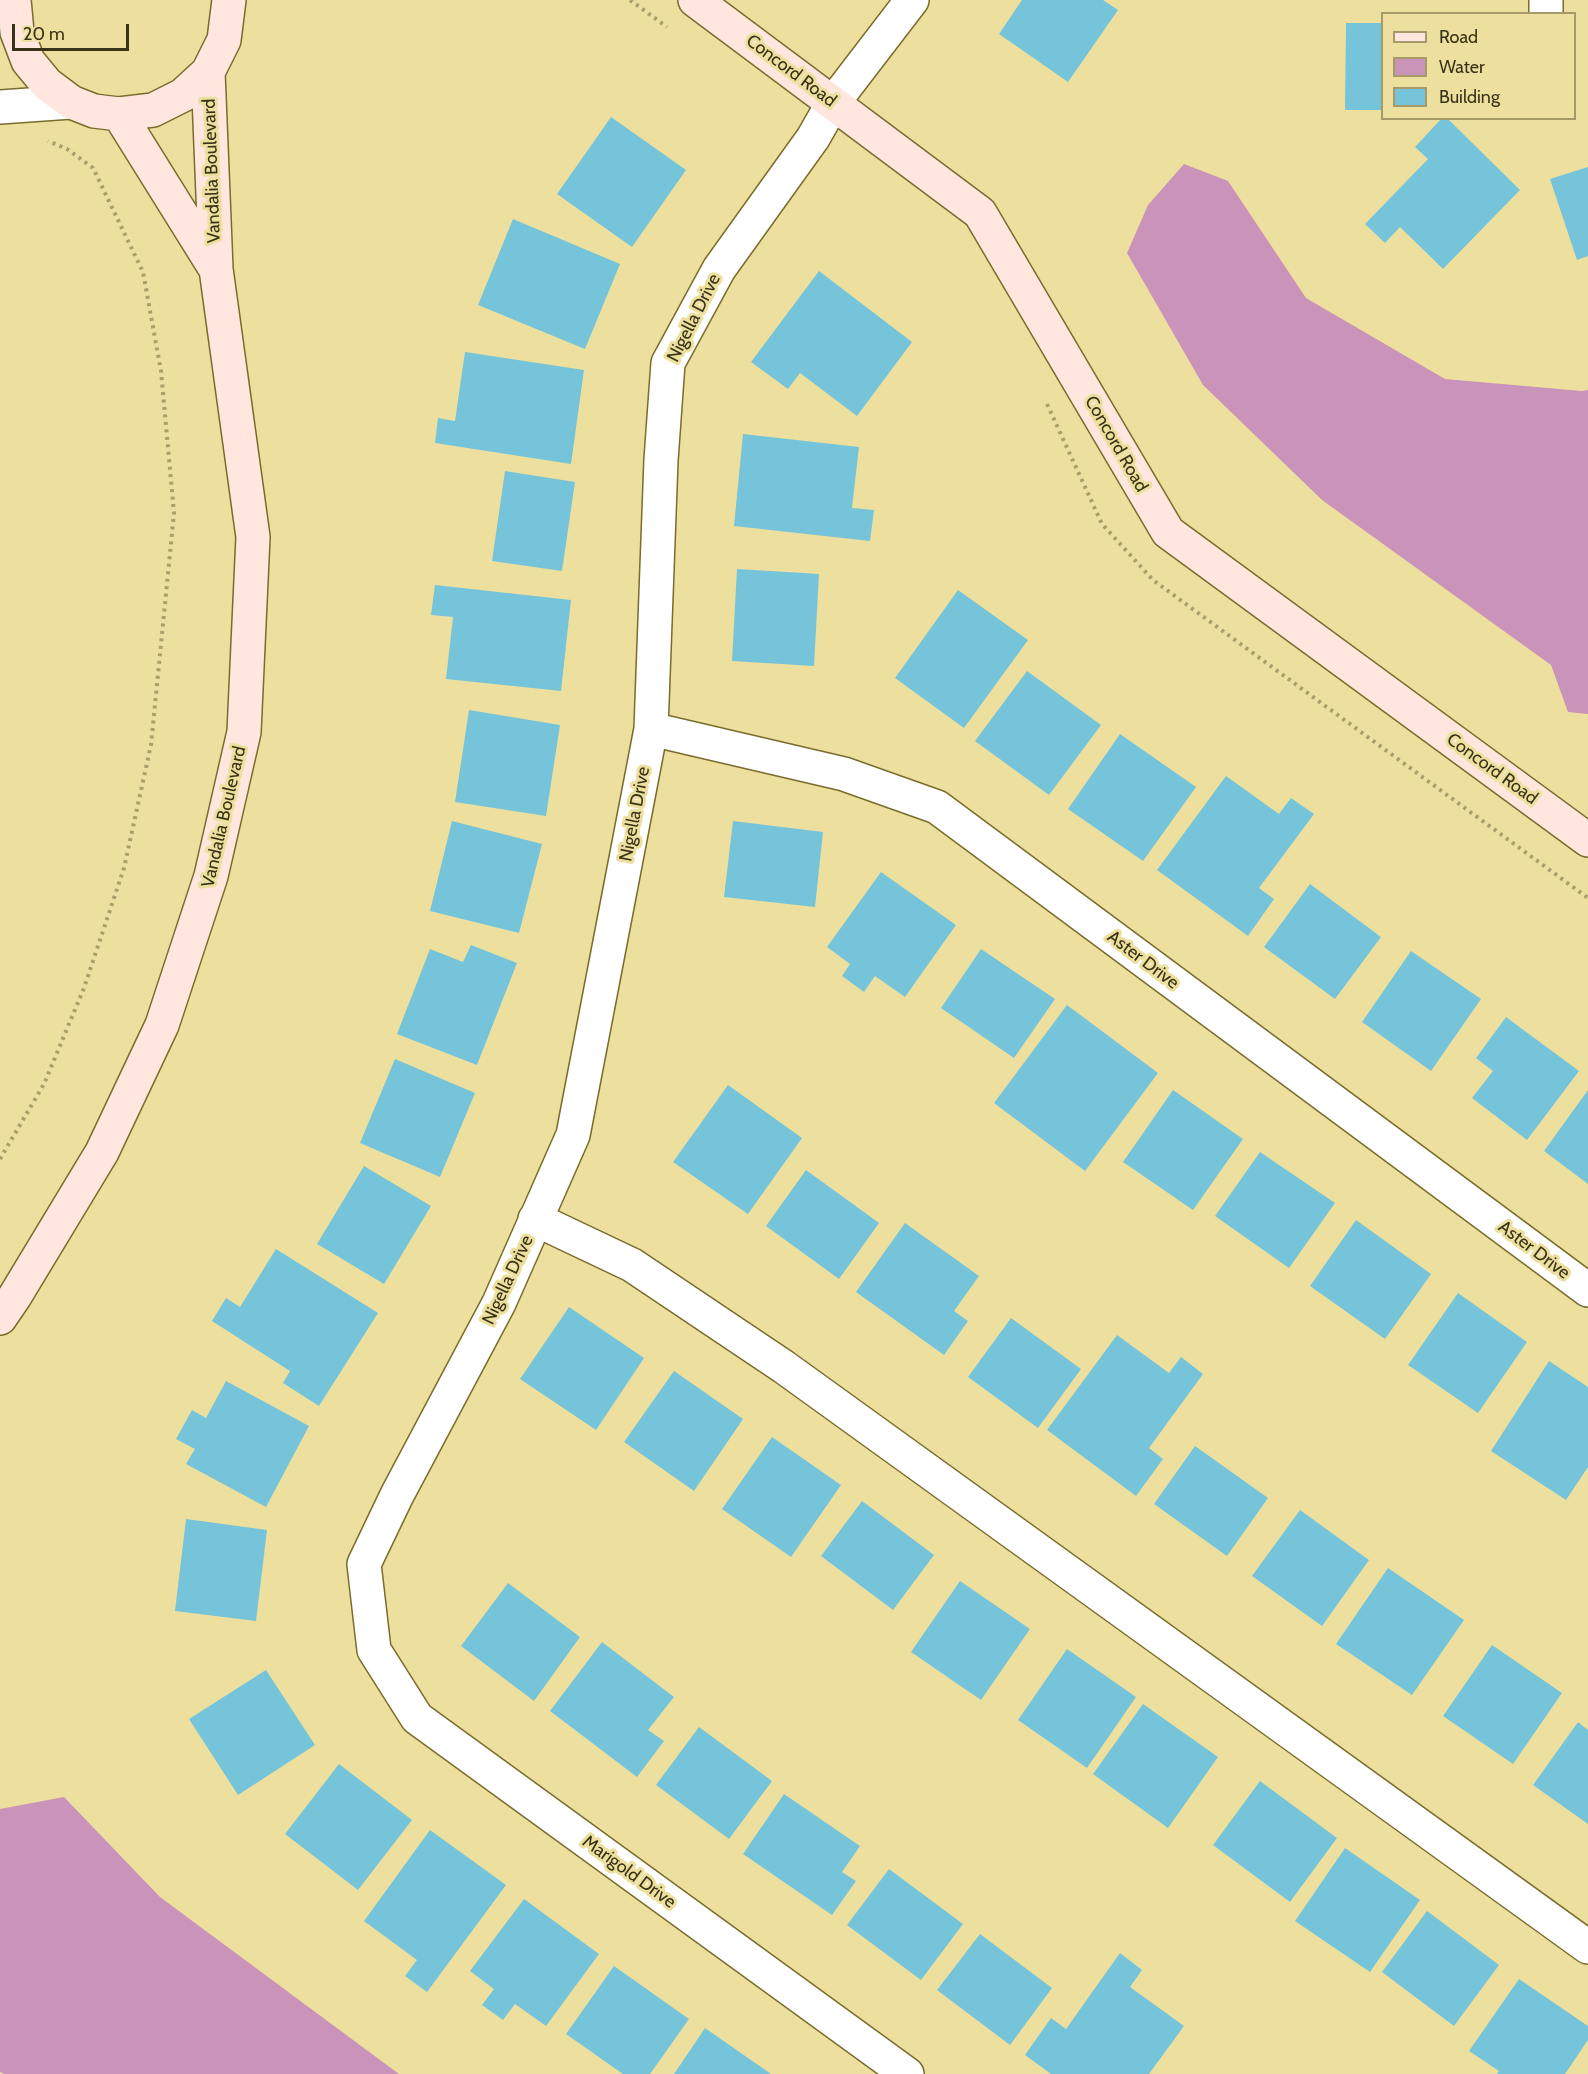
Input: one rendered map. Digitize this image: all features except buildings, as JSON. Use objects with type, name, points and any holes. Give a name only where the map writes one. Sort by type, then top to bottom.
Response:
[{"type":"street","name":"Concord Road","points":[[695,0],[980,213],[1167,532],[1588,840]]},
{"type":"street","name":"Nigella Drive","points":[[374,1650],[364,1564],[396,1495],[499,1303],[573,1135],[651,729],[661,460],[668,363],[719,269],[813,138],[833,103],[912,0]]},
{"type":"street","points":[[9,6],[28,61],[46,84],[71,102],[94,111],[119,114],[153,110],[183,95],[208,72],[224,40],[231,1]]},
{"type":"street","name":"Vandalia Boulevard","points":[[0,1317],[102,1152],[162,1025],[211,876],[244,732],[253,537],[216,269],[208,72]]},
{"type":"street","points":[[0,107],[71,102]]},
{"type":"street","name":"Vandalia Boulevard","points":[[119,114],[216,269]]},
{"type":"street","name":"Aster Drive","points":[[651,729],[844,774],[937,807],[1588,1290]]},
{"type":"street","points":[[536,1220],[632,1265],[784,1366],[1588,1947]]},
{"type":"street","name":"Marigold Drive","points":[[374,1650],[417,1718],[907,2074]]},
{"type":"path","points":[[0,1159],[48,1074],[84,988],[124,867],[151,745],[174,513],[161,371],[142,272],[93,168],[67,149],[41,138]]},
{"type":"water","points":[[1184,164],[1228,181],[1306,298],[1445,379],[1588,390],[1588,714],[1568,712],[1551,665],[1322,500],[1203,385],[1127,253],[1148,205]]},
{"type":"water","points":[[64,1797],[160,1897],[399,2074],[4,2074],[0,2072],[0,1809]]}]
